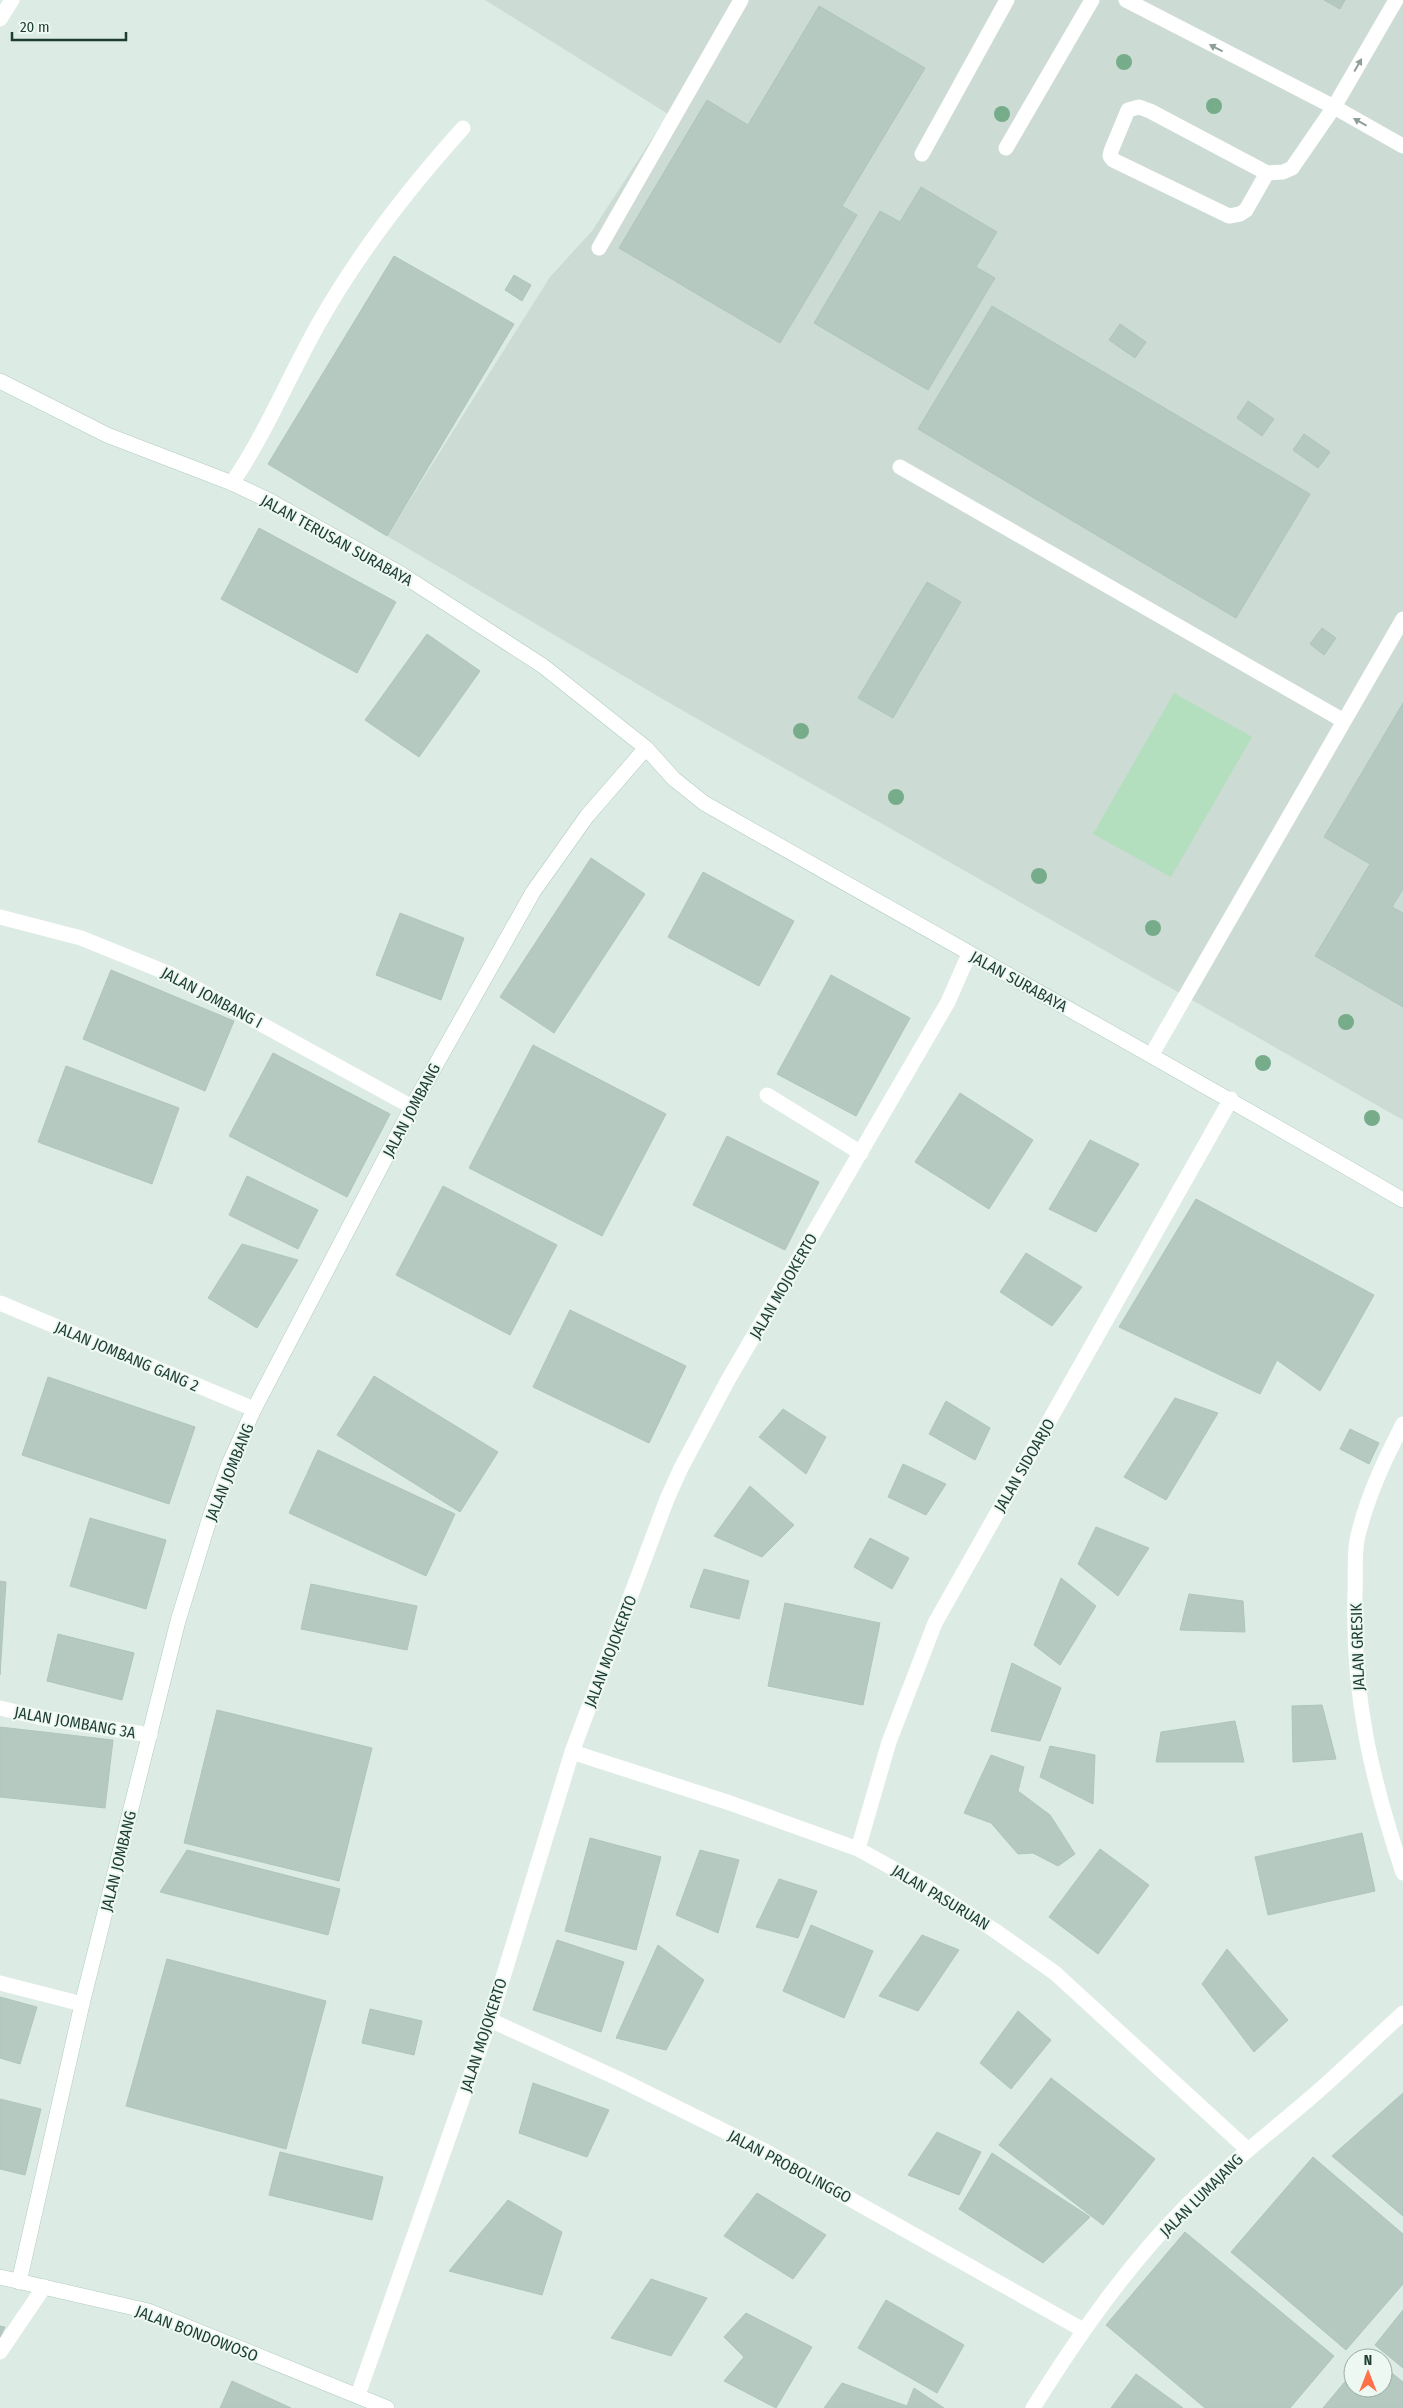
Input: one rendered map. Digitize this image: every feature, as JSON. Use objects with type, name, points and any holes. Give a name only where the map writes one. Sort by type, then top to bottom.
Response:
[{"type":"street","points":[[0,19],[12,0]]},
{"type":"street","points":[[599,248],[741,0]]},
{"type":"street","points":[[922,154],[1007,0]]},
{"type":"street","points":[[1006,148],[1092,0]]},
{"type":"street","points":[[1126,0],[1334,107],[1403,146]]},
{"type":"street","points":[[1267,173],[1246,210],[1240,214],[1229,216],[1114,160],[1110,156],[1128,110],[1139,107],[1150,110],[1267,173],[1283,172],[1292,168],[1334,107],[1396,0]]},
{"type":"street","points":[[232,483],[250,456],[319,323],[358,260],[427,168],[463,128]]},
{"type":"street","name":"JALAN TERUSAN SURABAYA","points":[[0,382],[107,435],[232,483],[270,501],[401,574],[544,666],[646,748]]},
{"type":"street","points":[[900,467],[1344,721]]},
{"type":"street","points":[[1152,1054],[1403,619]]},
{"type":"street","name":"JALAN SURABAYA","points":[[646,748],[674,779],[704,803],[969,954],[1152,1054],[1403,1200]]},
{"type":"street","name":"JALAN JOMBANG","points":[[19,2282],[82,2004],[178,1622],[204,1534],[229,1464],[254,1410],[412,1107],[533,892],[587,816],[646,748]]},
{"type":"street","name":"JALAN JOMBANG I","points":[[0,917],[81,938],[170,974],[412,1107]]},
{"type":"street","name":"JALAN MOJOKERTO","points":[[358,2394],[490,2020],[572,1752],[667,1499],[681,1468],[728,1380],[948,1002],[969,954]]},
{"type":"street","points":[[767,1095],[861,1154]]},
{"type":"street","name":"JALAN SIDOARJO","points":[[858,1848],[889,1742],[935,1623],[1231,1099]]},
{"type":"street","name":"JALAN JOMBANG GANG 2","points":[[0,1303],[254,1410]]},
{"type":"street","name":"JALAN GRESIK","points":[[1403,1424],[1381,1467],[1357,1542],[1355,1609],[1357,1682],[1363,1728],[1376,1784],[1403,1873]]},
{"type":"street","name":"JALAN JOMBANG 3A","points":[[0,1708],[38,1717],[150,1735]]},
{"type":"street","name":"JALAN PASURUAN","points":[[572,1752],[730,1803],[858,1848],[930,1889],[994,1930],[1055,1973],[1247,2149]]},
{"type":"street","points":[[0,1983],[82,2004]]},
{"type":"street","name":"JALAN LUMAJANG","points":[[1033,2408],[1083,2330],[1137,2260],[1179,2214],[1247,2149],[1308,2100],[1403,2013]]},
{"type":"street","name":"JALAN PROBOLINGGO","points":[[490,2020],[619,2079],[765,2151],[1083,2330]]},
{"type":"street","name":"JALAN BONDOWOSO","points":[[0,2277],[148,2312],[358,2394],[387,2408]]},
{"type":"street","points":[[0,2352],[44,2287]]},
{"type":"shaded area","points":[[485,0],[1403,0],[1403,1120],[666,701],[387,536],[550,277],[592,231],[668,114]]},
{"type":"green space","points":[[1174,693],[1252,737],[1171,877],[1093,834]]},
{"type":"building","points":[[1324,0],[1345,0],[1340,9]]},
{"type":"building","points":[[819,6],[925,68],[842,206],[857,215],[780,343],[619,248],[707,100],[748,125]]},
{"type":"building","points":[[921,187],[997,232],[976,267],[995,278],[928,390],[814,323],[880,211],[900,222]]},
{"type":"building","points":[[394,256],[514,324],[387,536],[268,464]]},
{"type":"building","points":[[514,275],[531,285],[522,301],[505,290]]},
{"type":"building","points":[[992,306],[1310,494],[1236,618],[918,429]]},
{"type":"building","points":[[1120,324],[1146,342],[1135,358],[1109,340]]},
{"type":"building","points":[[1248,401],[1274,419],[1262,436],[1237,418]]},
{"type":"building","points":[[1304,434],[1330,452],[1318,468],[1293,450]]},
{"type":"building","points":[[259,528],[396,602],[357,673],[221,599]]},
{"type":"building","points":[[927,582],[961,602],[893,718],[858,698]]},
{"type":"building","points":[[1322,628],[1336,638],[1324,655],[1310,644]]},
{"type":"building","points":[[427,634],[480,671],[419,757],[365,720]]},
{"type":"building","points":[[1403,703],[1403,889],[1392,907],[1403,913],[1403,1007],[1315,956],[1370,864],[1324,837]]},
{"type":"building","points":[[591,858],[645,894],[554,1033],[500,997]]},
{"type":"building","points":[[703,872],[794,921],[759,986],[668,937]]},
{"type":"building","points":[[400,913],[464,938],[441,1000],[376,975]]},
{"type":"building","points":[[111,970],[234,1021],[205,1091],[83,1039]]},
{"type":"building","points":[[831,975],[910,1018],[856,1116],[777,1074]]},
{"type":"building","points":[[533,1045],[666,1114],[602,1236],[469,1168]]},
{"type":"building","points":[[273,1053],[390,1114],[347,1197],[229,1136]]},
{"type":"building","points":[[66,1066],[179,1108],[152,1184],[38,1142]]},
{"type":"building","points":[[960,1093],[1033,1140],[989,1209],[915,1162]]},
{"type":"building","points":[[727,1136],[819,1182],[785,1250],[693,1205]]},
{"type":"building","points":[[1090,1140],[1139,1164],[1096,1232],[1049,1209]]},
{"type":"building","points":[[247,1176],[318,1210],[298,1249],[229,1215]]},
{"type":"building","points":[[443,1186],[557,1245],[510,1335],[396,1275]]},
{"type":"building","points":[[1196,1199],[1374,1295],[1320,1391],[1277,1360],[1260,1394],[1119,1327]]},
{"type":"building","points":[[242,1244],[298,1260],[257,1328],[208,1298]]},
{"type":"building","points":[[1026,1253],[1082,1287],[1052,1326],[1000,1292]]},
{"type":"building","points":[[570,1310],[686,1366],[649,1443],[533,1387]]},
{"type":"building","points":[[374,1376],[498,1452],[460,1512],[337,1435]]},
{"type":"building","points":[[48,1377],[195,1427],[169,1504],[22,1455]]},
{"type":"building","points":[[1175,1398],[1218,1413],[1166,1500],[1124,1477]]},
{"type":"building","points":[[946,1401],[990,1428],[975,1460],[929,1434]]},
{"type":"building","points":[[783,1409],[826,1437],[806,1474],[759,1437]]},
{"type":"building","points":[[1350,1429],[1379,1443],[1369,1464],[1340,1449]]},
{"type":"building","points":[[318,1450],[455,1514],[426,1576],[289,1513]]},
{"type":"building","points":[[903,1464],[946,1484],[926,1515],[888,1497]]},
{"type":"building","points":[[750,1486],[794,1525],[762,1557],[714,1536]]},
{"type":"building","points":[[90,1518],[166,1540],[146,1609],[70,1586]]},
{"type":"building","points":[[1096,1527],[1149,1548],[1118,1596],[1078,1564]]},
{"type":"building","points":[[870,1538],[909,1558],[892,1589],[854,1567]]},
{"type":"building","points":[[704,1569],[749,1581],[739,1619],[690,1607]]},
{"type":"building","points":[[1061,1578],[1096,1606],[1060,1665],[1034,1645]]},
{"type":"building","points":[[0,1581],[6,1582],[0,1675]]},
{"type":"building","points":[[311,1584],[417,1606],[407,1650],[301,1629]]},
{"type":"building","points":[[1189,1594],[1243,1601],[1245,1632],[1180,1630]]},
{"type":"building","points":[[785,1603],[880,1623],[863,1705],[768,1686]]},
{"type":"building","points":[[58,1634],[134,1653],[122,1700],[47,1681]]},
{"type":"building","points":[[1012,1663],[1061,1688],[1040,1741],[991,1731]]},
{"type":"building","points":[[1322,1705],[1336,1759],[1293,1762],[1292,1706]]},
{"type":"building","points":[[217,1710],[372,1748],[339,1881],[184,1843]]},
{"type":"building","points":[[1235,1721],[1244,1762],[1156,1762],[1161,1732]]},
{"type":"building","points":[[0,1727],[113,1740],[105,1808],[0,1797]]},
{"type":"building","points":[[1050,1746],[1095,1755],[1093,1804],[1040,1777]]},
{"type":"building","points":[[991,1755],[1024,1767],[1018,1791],[1050,1815],[1075,1854],[1058,1866],[1033,1853],[1018,1854],[991,1823],[964,1813]]},
{"type":"building","points":[[1362,1833],[1375,1891],[1268,1915],[1255,1857]]},
{"type":"building","points":[[590,1838],[661,1857],[636,1950],[565,1931]]},
{"type":"building","points":[[1100,1849],[1149,1885],[1098,1954],[1049,1917]]},
{"type":"building","points":[[187,1850],[340,1889],[328,1935],[160,1892]]},
{"type":"building","points":[[700,1850],[739,1860],[718,1933],[676,1915]]},
{"type":"building","points":[[779,1879],[817,1891],[798,1938],[756,1927]]},
{"type":"building","points":[[811,1925],[873,1951],[844,2018],[783,1991]]},
{"type":"building","points":[[922,1935],[959,1950],[918,2011],[879,1996]]},
{"type":"building","points":[[557,1940],[624,1962],[601,2032],[533,2010]]},
{"type":"building","points":[[658,1945],[704,1980],[666,2050],[616,2038]]},
{"type":"building","points":[[1227,1949],[1288,2020],[1254,2052],[1202,1984]]},
{"type":"building","points":[[167,1959],[326,2001],[286,2149],[126,2106]]},
{"type":"building","points":[[0,1997],[37,2007],[20,2064],[0,2058]]},
{"type":"building","points":[[370,2009],[422,2021],[414,2055],[362,2043]]},
{"type":"building","points":[[1018,2011],[1051,2040],[1011,2089],[980,2063]]},
{"type":"building","points":[[1051,2078],[1155,2159],[1103,2225],[999,2145]]},
{"type":"building","points":[[533,2083],[609,2110],[587,2157],[519,2133]]},
{"type":"building","points":[[1403,2093],[1403,2216],[1332,2156]]},
{"type":"building","points":[[0,2099],[41,2109],[25,2175],[0,2169]]},
{"type":"building","points":[[937,2132],[981,2152],[959,2195],[908,2175]]},
{"type":"building","points":[[280,2152],[383,2177],[372,2220],[269,2195]]},
{"type":"building","points":[[992,2153],[1090,2217],[1043,2263],[959,2209]]},
{"type":"building","points":[[1313,2157],[1403,2234],[1403,2284],[1348,2348],[1344,2348],[1231,2252]]},
{"type":"building","points":[[757,2193],[826,2235],[793,2279],[724,2236]]},
{"type":"building","points":[[508,2200],[562,2232],[542,2295],[449,2271]]},
{"type":"building","points":[[1185,2232],[1334,2356],[1290,2408],[1205,2408],[1106,2325]]},
{"type":"building","points":[[651,2279],[707,2298],[671,2356],[611,2338]]},
{"type":"building","points":[[886,2300],[964,2345],[937,2393],[858,2348]]},
{"type":"building","points":[[1403,2310],[1403,2368],[1393,2360],[1393,2348],[1379,2348],[1375,2345]]},
{"type":"building","points":[[746,2313],[812,2347],[776,2408],[724,2381],[744,2357],[724,2337]]},
{"type":"building","points":[[0,2326],[5,2327],[0,2337]]},
{"type":"building","points":[[1136,2374],[1183,2408],[1111,2408]]},
{"type":"building","points":[[1393,2374],[1403,2382],[1403,2408],[1323,2408],[1343,2384],[1343,2398],[1393,2398]]},
{"type":"building","points":[[232,2381],[291,2408],[220,2408]]},
{"type":"building","points":[[842,2383],[907,2406],[914,2388],[944,2408],[824,2408]]}]
